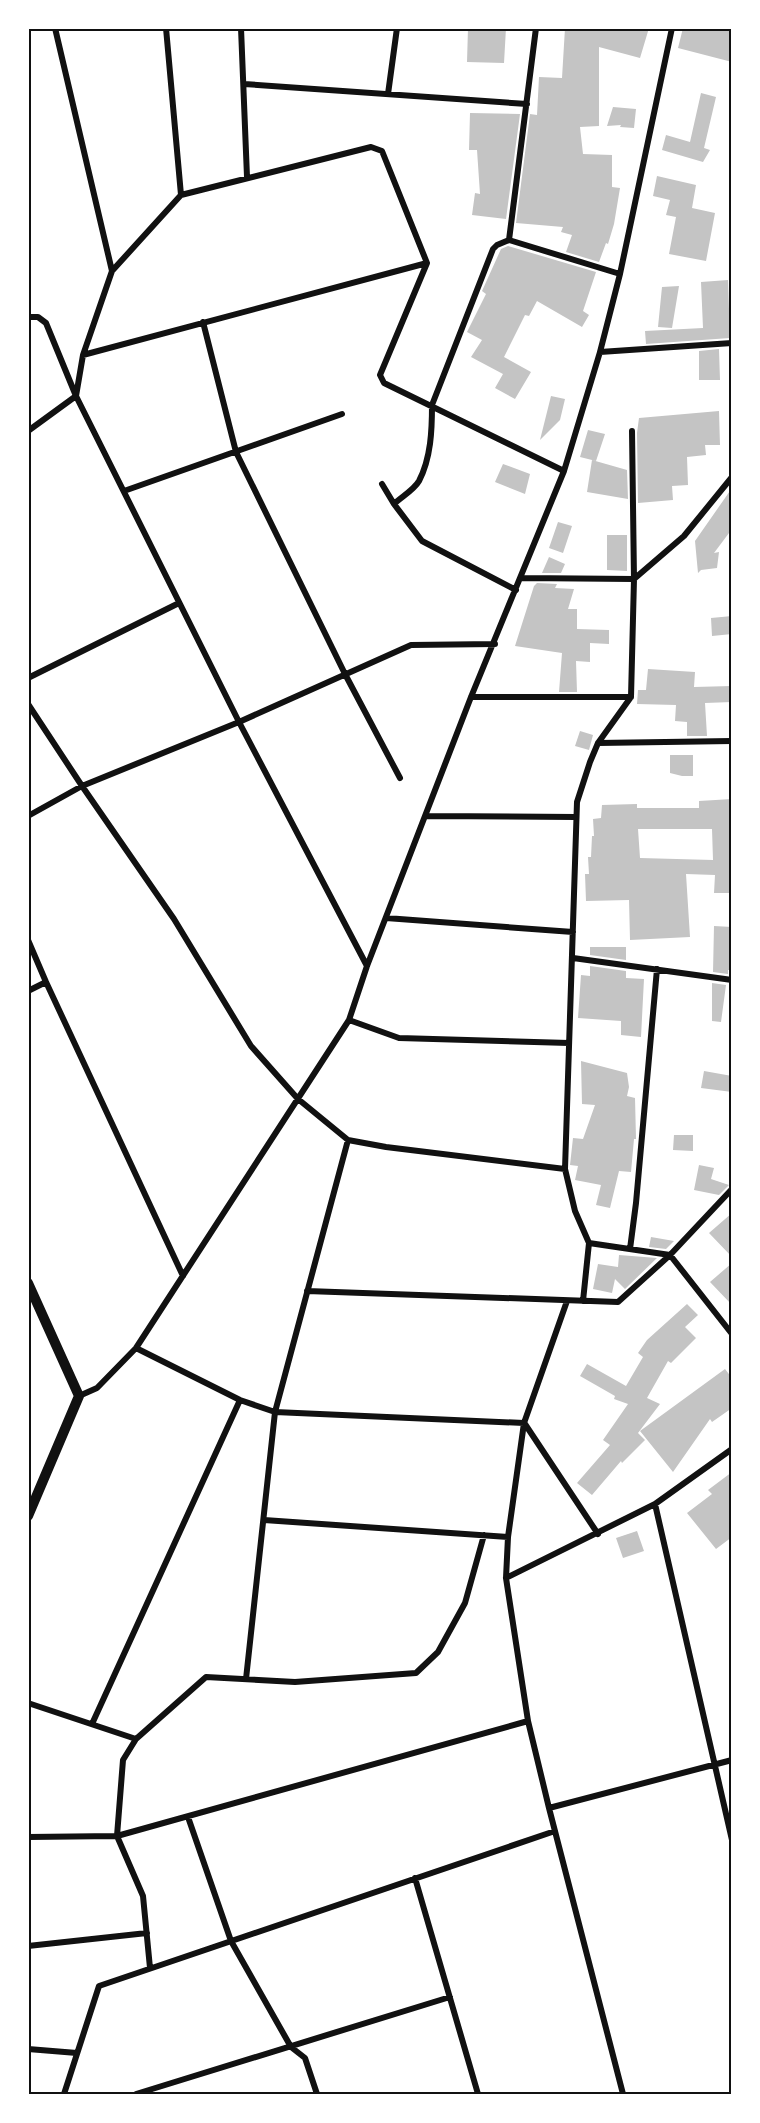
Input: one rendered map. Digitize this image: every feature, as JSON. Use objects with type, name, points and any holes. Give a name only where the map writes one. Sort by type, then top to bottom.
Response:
[{"type":"street","points":[[55,28],[112,271]]},
{"type":"street","points":[[166,28],[181,195]]},
{"type":"street","points":[[241,28],[247,177]]},
{"type":"street","points":[[388,94],[397,28]]},
{"type":"street","points":[[509,240],[536,28]]},
{"type":"street","points":[[28,1516],[79,1396],[97,1388],[136,1348],[349,1020],[367,966],[427,816],[471,697],[495,644],[564,471],[600,352],[620,274],[672,28]]},
{"type":"street","points":[[244,84],[527,104]]},
{"type":"street","points":[[28,431],[76,396],[83,355],[112,271],[181,195],[371,147],[382,151],[428,263],[380,375],[384,383],[564,471]]},
{"type":"street","points":[[394,504],[418,483],[428,455],[432,428],[432,405],[493,249],[509,240],[620,274]]},
{"type":"street","points":[[83,355],[428,263]]},
{"type":"street","points":[[28,317],[38,317],[46,323],[76,396],[179,603],[367,966]]},
{"type":"street","points":[[203,322],[236,452],[345,674],[400,778]]},
{"type":"street","points":[[600,352],[732,343]]},
{"type":"street","points":[[124,491],[342,414]]},
{"type":"street","points":[[583,1301],[589,1243],[575,1211],[565,1169],[576,817],[577,802],[598,743],[631,697],[634,579],[632,431]]},
{"type":"street","points":[[521,578],[634,579],[684,536],[732,477]]},
{"type":"street","points":[[382,484],[422,541],[516,590]]},
{"type":"street","points":[[28,678],[179,603]]},
{"type":"street","points":[[28,816],[82,786],[239,722],[411,645],[495,644]]},
{"type":"street","points":[[471,697],[631,697]]},
{"type":"street","points":[[28,705],[174,919],[251,1046],[297,1099],[348,1140],[386,1147],[565,1169]]},
{"type":"street","points":[[598,743],[732,741]]},
{"type":"street","points":[[427,816],[576,817]]},
{"type":"street","points":[[386,918],[573,932]]},
{"type":"street","points":[[28,940],[183,1276]]},
{"type":"street","points":[[573,958],[732,980]]},
{"type":"street","points":[[630,1249],[657,969]]},
{"type":"street","points":[[28,991],[46,982]]},
{"type":"street","points":[[349,1020],[399,1038],[569,1043]]},
{"type":"street","points":[[246,1679],[275,1412],[348,1140]]},
{"type":"street","points":[[307,1291],[618,1302],[670,1256],[732,1189]]},
{"type":"street","points":[[589,1243],[670,1256],[732,1334]]},
{"type":"street","points":[[28,1283],[33,1307],[79,1396]]},
{"type":"street","points":[[567,1301],[524,1424],[508,1537],[506,1578],[528,1721],[623,2094]]},
{"type":"street","points":[[136,1348],[240,1400],[275,1412],[524,1424]]},
{"type":"street","points":[[92,1724],[240,1400]]},
{"type":"street","points":[[524,1424],[598,1534]]},
{"type":"street","points":[[506,1578],[655,1504],[732,1449]]},
{"type":"street","points":[[655,1504],[732,1840]]},
{"type":"street","points":[[264,1520],[508,1537]]},
{"type":"street","points":[[150,1968],[143,1896],[117,1836],[123,1760],[136,1739],[206,1677],[295,1682],[416,1673],[438,1652],[465,1603],[484,1535]]},
{"type":"street","points":[[28,1703],[136,1739]]},
{"type":"street","points":[[28,1837],[117,1836],[528,1721]]},
{"type":"street","points":[[549,1808],[732,1760]]},
{"type":"street","points":[[188,1817],[231,1941],[291,2047],[305,2058],[317,2094]]},
{"type":"street","points":[[64,2094],[99,1986],[555,1831]]},
{"type":"street","points":[[415,1878],[478,2094]]},
{"type":"street","points":[[28,1946],[147,1933]]},
{"type":"street","points":[[136,2094],[450,1998]]},
{"type":"street","points":[[28,2049],[77,2052]]},
{"type":"building","points":[[468,28],[506,28],[504,63],[467,62]]},
{"type":"building","points":[[565,28],[649,28],[640,58],[599,47],[599,126],[580,127],[583,154],[612,155],[612,187],[620,188],[614,224],[599,262],[566,252],[572,235],[561,232],[563,227],[516,223],[530,114],[537,115],[539,77],[562,78]]},
{"type":"building","points":[[683,28],[732,28],[732,62],[678,48]]},
{"type":"building","points":[[701,93],[716,97],[704,148],[710,150],[703,162],[662,150],[666,135],[690,142]]},
{"type":"building","points":[[613,107],[636,109],[634,128],[620,127],[621,125],[607,126]]},
{"type":"building","points":[[470,113],[520,114],[506,219],[472,215],[475,193],[480,194],[477,150],[469,150]]},
{"type":"building","points":[[657,176],[696,185],[692,208],[715,213],[706,261],[669,254],[676,217],[666,215],[670,200],[653,196]]},
{"type":"building","points":[[508,246],[596,272],[583,311],[589,315],[582,327],[537,301],[529,316],[525,315],[504,357],[531,372],[515,399],[495,388],[503,374],[471,357],[482,340],[467,332],[486,294],[482,291],[501,249]]},
{"type":"building","points":[[728,280],[730,338],[646,344],[645,331],[703,328],[701,282]]},
{"type":"building","points":[[679,286],[672,328],[658,327],[662,287]]},
{"type":"building","points":[[719,349],[720,380],[699,380],[699,351]]},
{"type":"building","points":[[551,396],[565,399],[560,420],[540,440]]},
{"type":"building","points":[[719,411],[720,445],[705,445],[706,455],[687,457],[688,485],[672,486],[673,500],[638,503],[637,433],[639,418]]},
{"type":"building","points":[[588,430],[605,434],[596,461],[580,457]]},
{"type":"building","points":[[592,460],[627,470],[628,499],[587,492]]},
{"type":"building","points":[[503,464],[530,474],[525,494],[495,482]]},
{"type":"building","points":[[732,488],[732,529],[714,553],[719,552],[717,568],[701,570],[698,573],[695,541]]},
{"type":"building","points":[[558,522],[572,526],[563,553],[549,548]]},
{"type":"building","points":[[607,535],[627,535],[627,571],[607,570]]},
{"type":"building","points":[[549,557],[565,564],[561,573],[542,573]]},
{"type":"building","points":[[537,583],[557,584],[555,588],[574,589],[568,609],[577,609],[577,629],[609,630],[609,644],[590,643],[590,662],[576,661],[577,692],[559,692],[562,653],[515,646],[534,586]]},
{"type":"building","points":[[732,616],[732,634],[712,636],[711,618]]},
{"type":"building","points":[[648,669],[695,672],[694,687],[732,686],[732,702],[705,703],[707,736],[687,736],[687,722],[675,721],[676,705],[637,704],[638,690],[646,690]]},
{"type":"building","points":[[580,731],[593,735],[589,750],[575,746]]},
{"type":"building","points":[[670,755],[693,755],[693,776],[670,773]]},
{"type":"building","points":[[732,799],[732,893],[714,893],[715,875],[686,874],[690,937],[630,940],[629,900],[586,901],[585,874],[589,874],[588,857],[591,857],[592,836],[594,836],[593,819],[601,818],[602,805],[637,804],[637,808],[699,808],[699,801]],"holes":[[[638,829],[712,829],[713,860],[640,858]]]},
{"type":"building","points":[[714,926],[732,927],[732,970],[728,970],[728,974],[713,972]]},
{"type":"building","points":[[590,947],[626,947],[626,960],[590,955]]},
{"type":"building","points":[[590,966],[626,971],[626,978],[644,979],[641,1037],[621,1035],[621,1021],[578,1018],[581,975],[590,976]]},
{"type":"building","points":[[712,983],[726,985],[721,1022],[712,1021]]},
{"type":"building","points":[[581,1061],[627,1073],[629,1087],[627,1096],[635,1098],[636,1139],[634,1139],[631,1172],[619,1171],[610,1208],[596,1205],[601,1185],[575,1180],[578,1166],[570,1165],[573,1138],[583,1139],[595,1105],[582,1104]]},
{"type":"building","points":[[704,1071],[732,1076],[732,1092],[701,1088]]},
{"type":"building","points":[[674,1135],[693,1135],[693,1151],[673,1150]]},
{"type":"building","points":[[699,1165],[714,1168],[711,1179],[729,1185],[719,1195],[694,1190]]},
{"type":"building","points":[[732,1213],[732,1257],[709,1233]]},
{"type":"building","points":[[651,1237],[674,1241],[666,1249],[649,1247]]},
{"type":"building","points":[[619,1255],[657,1258],[625,1289],[615,1279],[612,1293],[593,1289],[598,1264],[618,1267]]},
{"type":"building","points":[[732,1263],[732,1305],[710,1282]]},
{"type":"building","points":[[687,1304],[698,1315],[685,1327],[696,1338],[671,1363],[668,1361],[647,1398],[660,1404],[638,1433],[645,1440],[622,1463],[621,1461],[592,1495],[577,1483],[610,1445],[603,1440],[628,1404],[614,1399],[615,1396],[580,1376],[587,1364],[626,1386],[643,1357],[638,1353],[647,1340]]},
{"type":"building","points":[[725,1369],[732,1378],[732,1408],[712,1422],[710,1419],[673,1472],[640,1431]]},
{"type":"building","points":[[732,1472],[732,1537],[716,1549],[687,1513],[712,1494],[708,1490]]},
{"type":"building","points":[[637,1531],[644,1551],[623,1558],[616,1538]]}]
